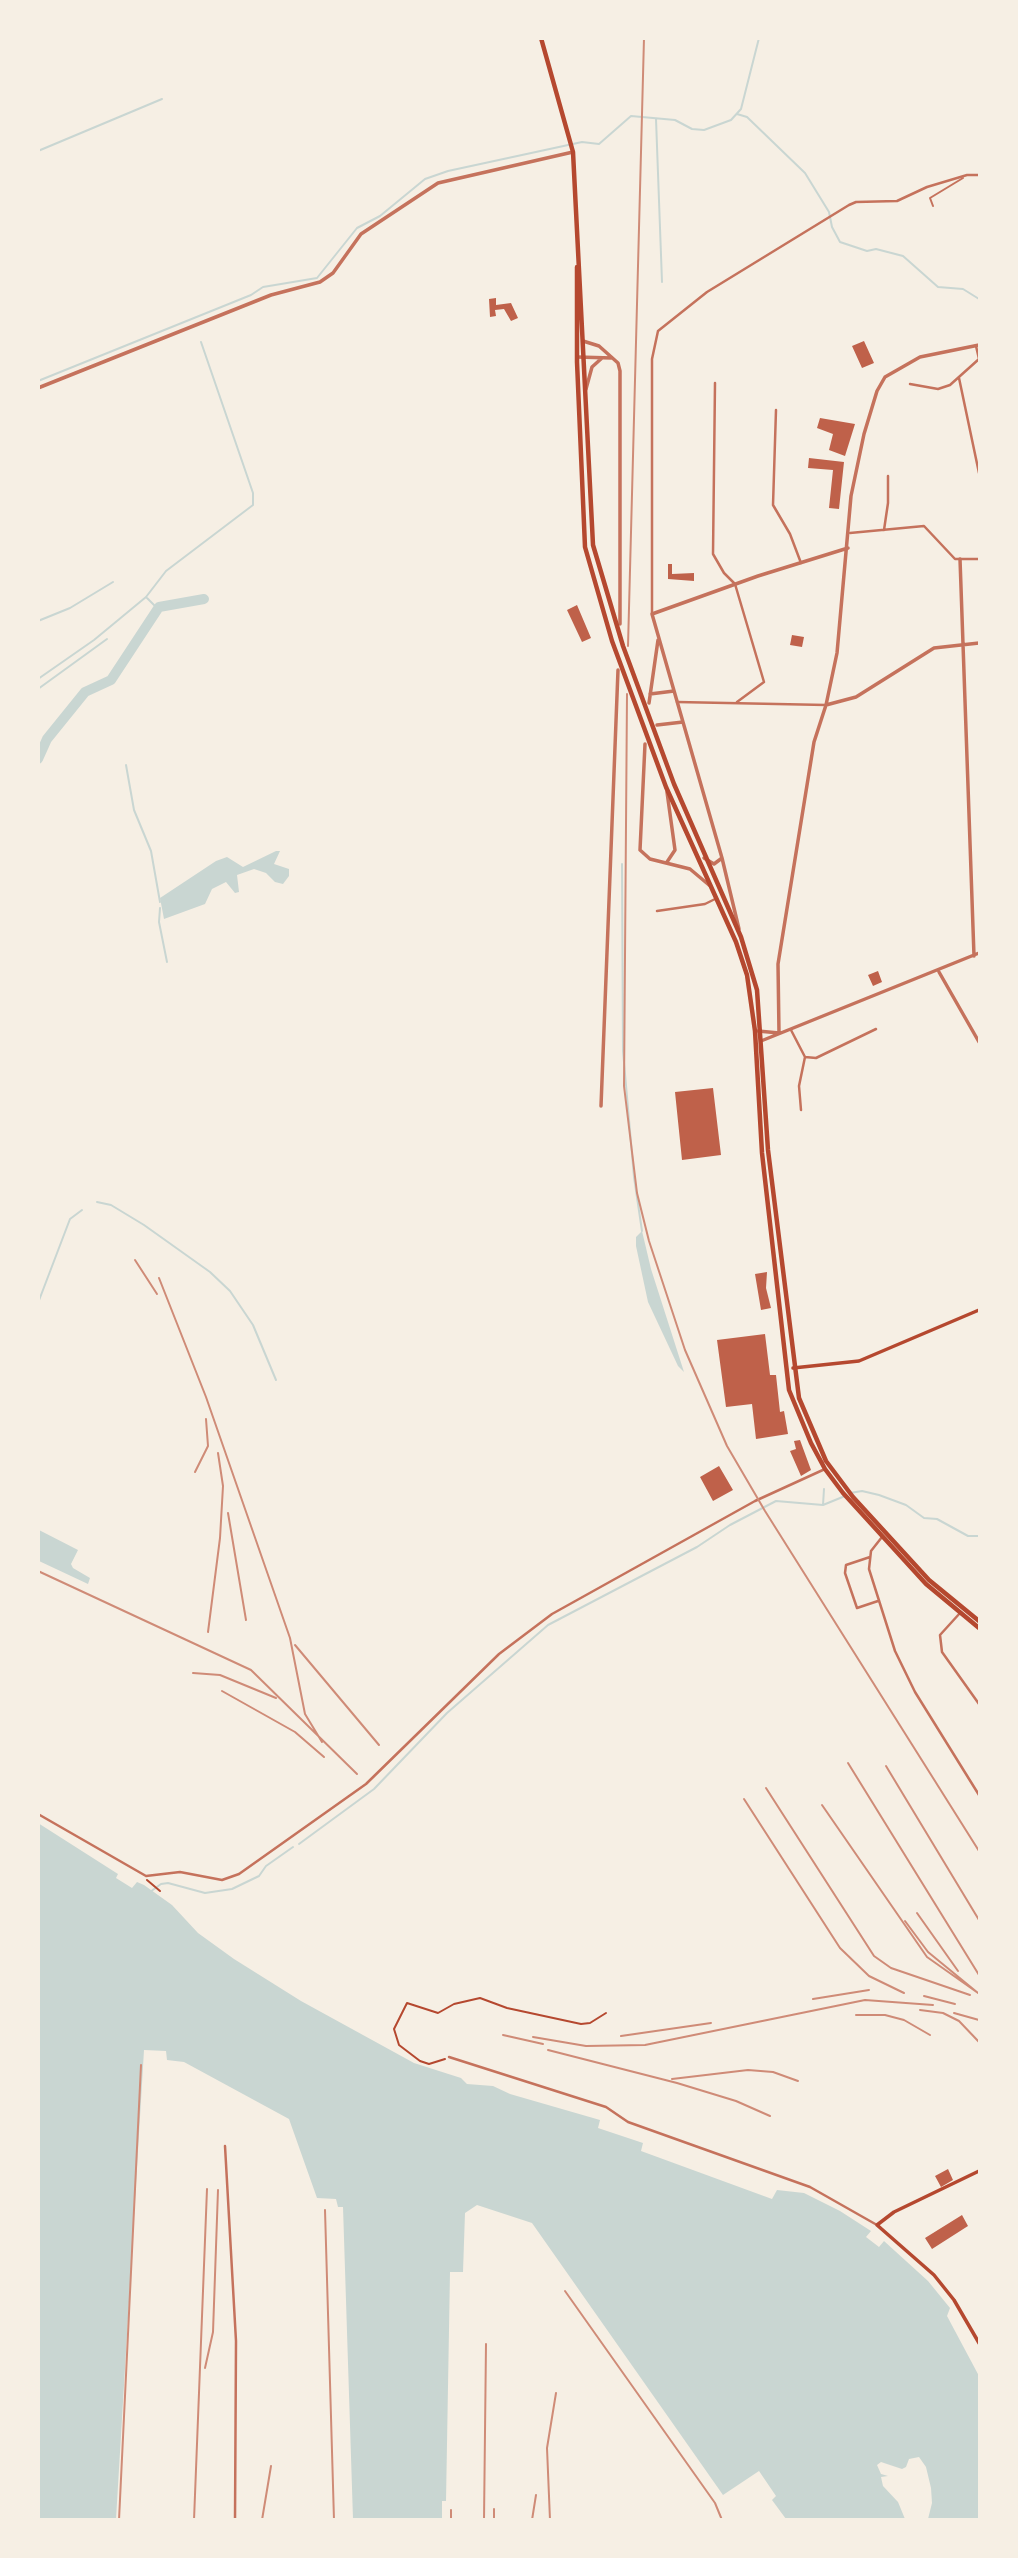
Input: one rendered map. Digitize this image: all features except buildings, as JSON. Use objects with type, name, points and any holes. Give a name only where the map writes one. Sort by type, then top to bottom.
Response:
[{"type":"main road","points":[[541,38],[573,152],[591,524],[605,592],[659,745],[704,858],[741,937],[757,990],[762,1153],[785,1369],[796,1409],[828,1469],[845,1491],[926,1584],[979,1628]]},
{"type":"main road","points":[[579,262],[577,357],[582,524],[588,565],[598,600],[666,787],[746,970],[758,1031]]},
{"type":"main road","points":[[758,1042],[793,1368],[808,1423],[828,1469]]},
{"type":"main road","points":[[785,1369],[859,1362],[979,1310]]},
{"type":"main road","points":[[884,1535],[929,1580],[979,1620]]},
{"type":"main road","points":[[979,2171],[894,2212],[877,2225],[934,2275],[954,2300],[979,2343]]},
{"type":"street","points":[[38,388],[271,295],[320,282],[333,273],[361,234],[432,185],[573,152]]},
{"type":"street","points":[[741,937],[722,858],[652,614],[652,359],[658,331],[707,292],[856,202],[897,201],[927,187],[967,175],[979,175]]},
{"type":"street","points":[[583,341],[593,341],[614,358],[620,371],[620,624]]},
{"type":"street","points":[[779,1033],[778,964],[814,742],[826,705],[837,653],[857,459],[877,391],[885,377],[920,357],[978,346],[979,359],[959,378],[937,388],[910,384]]},
{"type":"street","points":[[577,357],[614,358]]},
{"type":"street","points":[[585,390],[592,367],[602,358]]},
{"type":"street","points":[[959,378],[979,474]]},
{"type":"street","points":[[715,383],[713,554],[724,573],[735,584],[764,682],[737,702]]},
{"type":"street","points":[[776,411],[773,505],[790,534],[801,563]]},
{"type":"street","points":[[884,530],[888,476]]},
{"type":"street","points":[[850,533],[924,526],[955,559],[979,559]]},
{"type":"street","points":[[652,614],[848,548]]},
{"type":"street","points":[[960,559],[974,956]]},
{"type":"street","points":[[649,703],[658,638]]},
{"type":"street","points":[[677,702],[826,705],[856,697],[934,648],[979,643]]},
{"type":"street","points":[[601,1107],[618,670]]},
{"type":"street","points":[[650,694],[674,691]]},
{"type":"street","points":[[657,724],[683,722]]},
{"type":"street","points":[[645,744],[638,844],[643,856],[690,869],[709,885]]},
{"type":"street","points":[[665,862],[675,850],[666,787]]},
{"type":"street","points":[[704,858],[714,864],[722,858]]},
{"type":"street","points":[[657,911],[705,904],[715,898]]},
{"type":"street","points":[[758,1042],[979,953]]},
{"type":"street","points":[[939,971],[979,1042]]},
{"type":"street","points":[[805,1057],[816,1058],[876,1029]]},
{"type":"street","points":[[791,1030],[805,1057],[799,1086],[802,1111]]},
{"type":"street","points":[[758,1031],[779,1033]]},
{"type":"street","points":[[38,1814],[141,1874],[149,1876],[180,1872],[222,1880],[239,1874],[366,1784],[499,1654],[552,1614],[757,1500],[828,1469]]},
{"type":"street","points":[[884,1535],[871,1551],[869,1569],[895,1651],[915,1692],[979,1795]]},
{"type":"street","points":[[870,1557],[846,1565],[845,1573],[857,1608],[878,1601]]},
{"type":"street","points":[[960,1614],[940,1635],[942,1652],[979,1704]]},
{"type":"street","points":[[449,2057],[606,2108],[628,2122],[810,2187],[877,2225]]},
{"type":"street","points":[[225,2146],[236,2341],[235,2519]]},
{"type":"lane","points":[[933,206],[930,198],[967,175]]},
{"type":"lane","points":[[577,342],[583,341]]},
{"type":"path","points":[[154,1886],[160,1891]]},
{"type":"path","points":[[449,2057],[429,2064],[420,2061],[398,2045],[394,2029],[407,2003],[438,2013],[454,2004],[481,1998],[507,2008],[581,2024],[590,2023],[606,2013]]},
{"type":"shaded area","points":[[280,851],[274,864],[289,869],[289,876],[283,884],[254,869],[237,875],[239,892],[235,893],[226,882],[212,889],[205,904],[164,919],[160,898],[216,861],[227,857],[243,867]]},
{"type":"shaded area","points":[[642,1231],[651,1269],[684,1372],[678,1366],[648,1302],[636,1246],[636,1237]]},
{"type":"shaded area","points":[[39,1530],[78,1550],[71,1564],[90,1578],[88,1584],[39,1561]]},
{"type":"shaded area","points":[[38,1823],[118,1874],[116,1878],[132,1888],[137,1882],[144,1885],[172,1905],[198,1933],[234,1959],[301,2001],[414,2063],[461,2078],[467,2084],[493,2086],[510,2094],[600,2120],[598,2128],[643,2143],[641,2151],[772,2199],[777,2190],[804,2193],[840,2211],[871,2231],[866,2237],[879,2247],[884,2241],[928,2281],[950,2308],[947,2316],[979,2376],[979,2519],[928,2519],[932,2503],[931,2488],[926,2467],[919,2457],[909,2459],[906,2467],[902,2469],[881,2462],[877,2465],[881,2474],[888,2476],[881,2477],[883,2486],[898,2502],[905,2519],[786,2519],[772,2500],[776,2496],[759,2471],[723,2495],[532,2223],[477,2205],[465,2213],[463,2272],[450,2272],[446,2501],[442,2501],[442,2519],[353,2519],[343,2207],[338,2207],[336,2199],[317,2198],[289,2119],[184,2062],[167,2060],[166,2051],[144,2050],[116,2519],[39,2519]]},
{"type":"waterway","points":[[38,381],[251,295],[263,287],[317,278],[357,228],[380,216],[425,179],[448,171],[582,142],[599,144],[631,116],[675,120],[692,129],[704,130],[731,120],[741,109],[759,38]]},
{"type":"waterway","points":[[38,151],[162,99]]},
{"type":"waterway","points":[[737,114],[747,117],[805,173],[829,212],[832,227],[840,242],[867,251],[876,249],[903,256],[938,287],[963,289],[979,299]]},
{"type":"waterway","points":[[656,119],[662,282]]},
{"type":"waterway","points":[[38,679],[94,640],[146,597],[166,571],[253,505],[253,493],[201,342]]},
{"type":"waterway","points":[[38,621],[70,608],[113,582]]},
{"type":"waterway","points":[[147,598],[158,609]]},
{"type":"waterway","points":[[38,759],[47,739],[85,692],[111,680],[159,607],[204,599]]},
{"type":"waterway","points":[[38,689],[107,639]]},
{"type":"waterway","points":[[126,765],[134,810],[151,851],[160,902]]},
{"type":"waterway","points":[[622,864],[623,1051],[634,1177],[642,1231]]},
{"type":"waterway","points":[[160,908],[159,922],[167,962]]},
{"type":"waterway","points":[[97,1202],[111,1205],[144,1225],[210,1272],[230,1291],[253,1325],[276,1380]]},
{"type":"waterway","points":[[38,1303],[70,1219],[82,1210]]},
{"type":"waterway","points":[[823,1505],[824,1489]]},
{"type":"waterway","points":[[850,1493],[862,1491],[879,1495],[906,1505],[924,1518],[937,1519],[968,1536],[979,1536]]},
{"type":"waterway","points":[[299,1844],[374,1789],[447,1713],[548,1625],[697,1547],[730,1525],[776,1501],[823,1505],[845,1496]]},
{"type":"waterway","points":[[150,1892],[161,1884],[168,1883],[205,1893],[232,1889],[259,1876],[266,1866],[293,1847]]},
{"type":"railway","points":[[628,646],[644,38]]},
{"type":"railway","points":[[627,694],[624,1086],[637,1193],[649,1241],[685,1350],[727,1446],[979,1851]]},
{"type":"railway","points":[[135,1260],[157,1294]]},
{"type":"railway","points":[[159,1278],[206,1397],[290,1638],[305,1714],[322,1742]]},
{"type":"railway","points":[[195,1472],[208,1446],[206,1419]]},
{"type":"railway","points":[[208,1632],[220,1538],[223,1486],[218,1453]]},
{"type":"railway","points":[[228,1513],[246,1620]]},
{"type":"railway","points":[[38,1571],[251,1670],[357,1774]]},
{"type":"railway","points":[[295,1645],[379,1745]]},
{"type":"railway","points":[[193,1673],[220,1675],[276,1698]]},
{"type":"railway","points":[[222,1691],[295,1732],[324,1757]]},
{"type":"railway","points":[[848,1763],[979,1975]]},
{"type":"railway","points":[[886,1766],[979,1920]]},
{"type":"railway","points":[[766,1788],[874,1956],[891,1968],[970,1995]]},
{"type":"railway","points":[[744,1799],[840,1948],[869,1976],[904,1993]]},
{"type":"railway","points":[[822,1805],[927,1957],[978,1993],[928,1952],[905,1921]]},
{"type":"railway","points":[[917,1913],[958,1971]]},
{"type":"railway","points":[[813,1999],[869,1990]]},
{"type":"railway","points":[[924,1996],[955,2004]]},
{"type":"railway","points":[[533,2037],[586,2046],[645,2045],[865,2000],[933,2005]]},
{"type":"railway","points":[[920,2010],[943,2013],[959,2021],[979,2042]]},
{"type":"railway","points":[[954,2013],[979,2020]]},
{"type":"railway","points":[[856,2015],[885,2015],[904,2020],[930,2035]]},
{"type":"railway","points":[[621,2036],[711,2023]]},
{"type":"railway","points":[[503,2035],[543,2044]]},
{"type":"railway","points":[[548,2050],[677,2083],[736,2101],[770,2116]]},
{"type":"railway","points":[[119,2520],[141,2065]]},
{"type":"railway","points":[[672,2079],[748,2070],[773,2072],[798,2081]]},
{"type":"railway","points":[[194,2520],[207,2189]]},
{"type":"railway","points":[[205,2368],[213,2332],[218,2190]]},
{"type":"railway","points":[[325,2210],[334,2520]]},
{"type":"railway","points":[[565,2291],[715,2503],[722,2520]]},
{"type":"railway","points":[[484,2520],[486,2344]]},
{"type":"railway","points":[[550,2520],[547,2448],[556,2393]]},
{"type":"railway","points":[[262,2520],[271,2466]]},
{"type":"railway","points":[[532,2520],[536,2495]]},
{"type":"railway","points":[[494,2509],[494,2520]]},
{"type":"railway","points":[[451,2510],[451,2520]]}]
